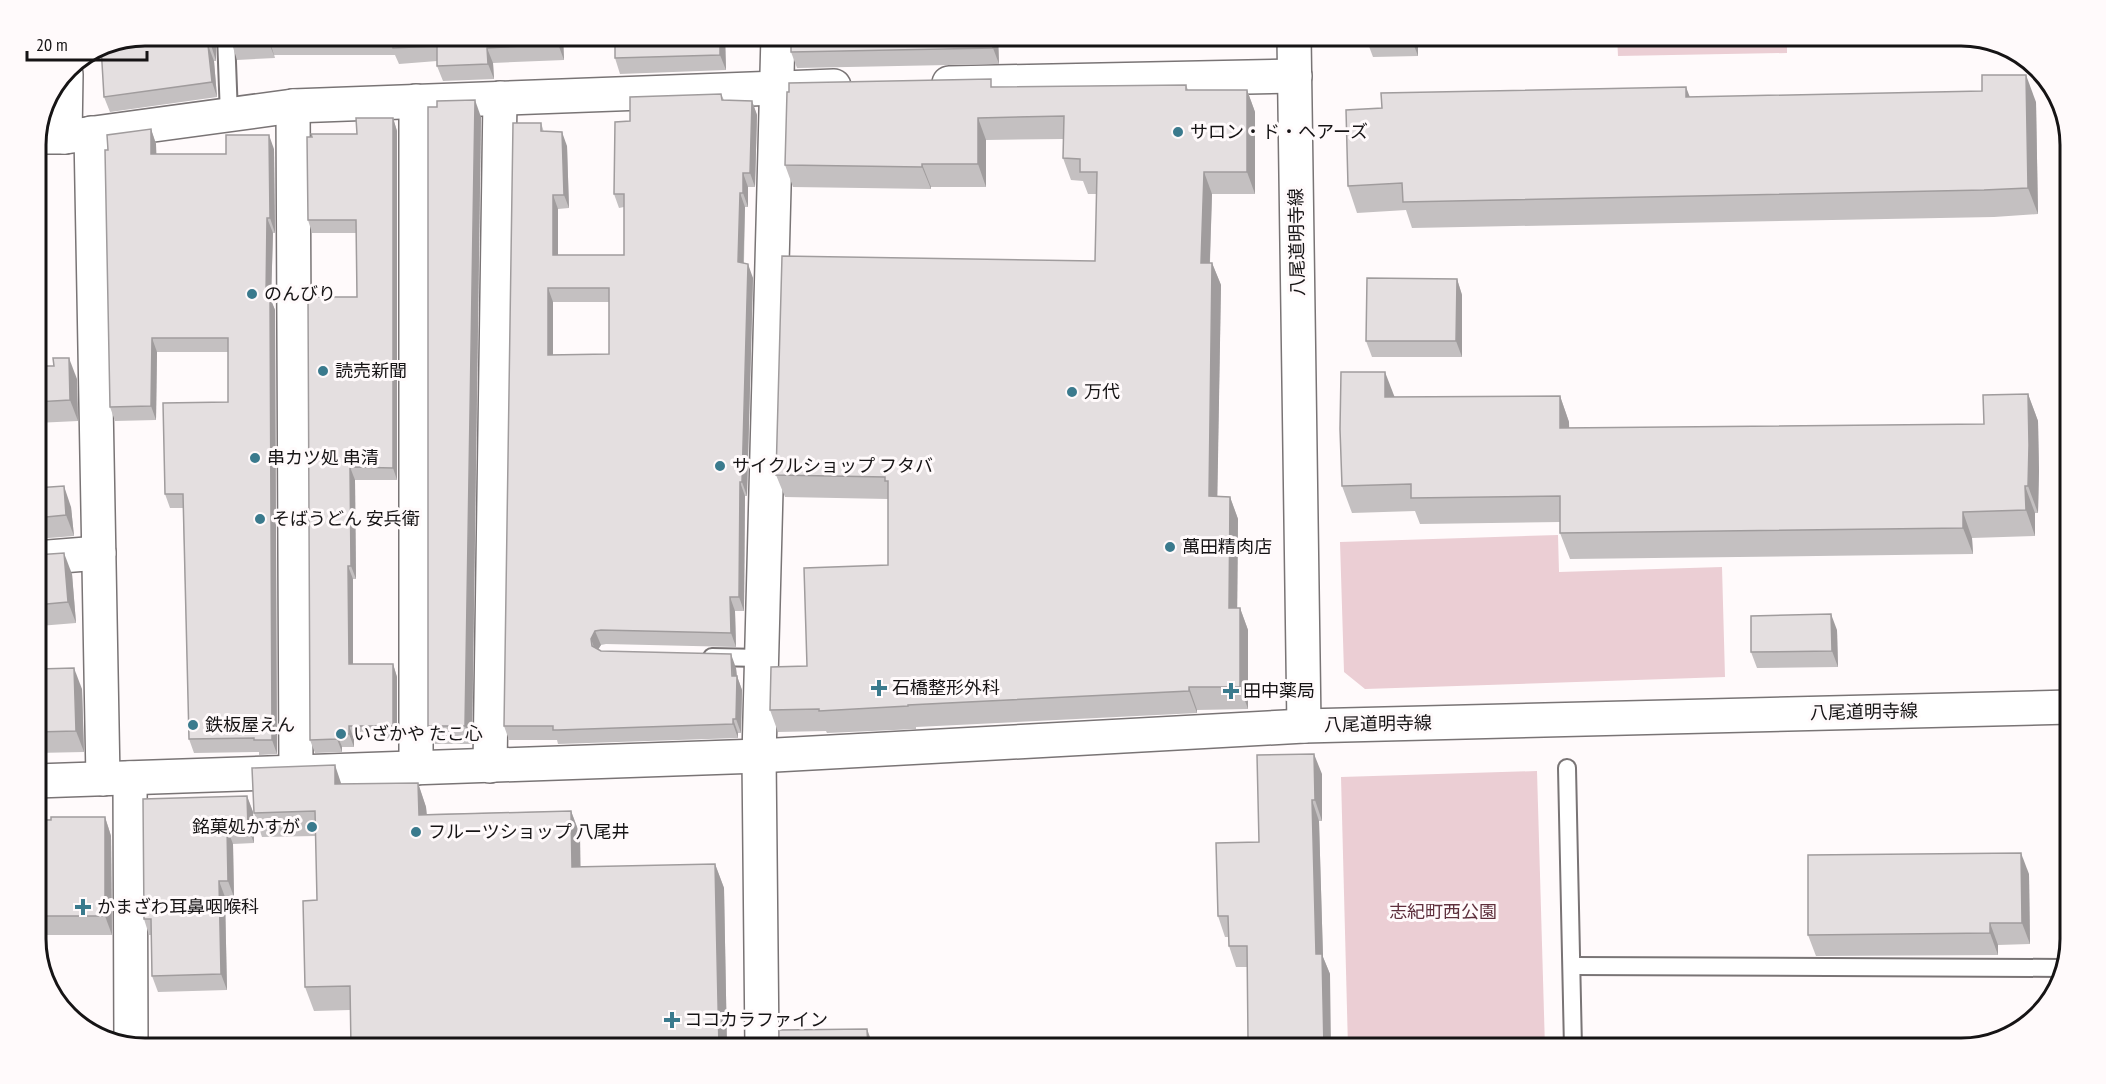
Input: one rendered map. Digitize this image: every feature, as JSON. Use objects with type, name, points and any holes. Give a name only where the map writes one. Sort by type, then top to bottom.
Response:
[{"type":"street","points":[[762,1037],[759,756],[778,46]]},
{"type":"street","name":"八尾道明寺線","points":[[1294,46],[1304,726],[2060,707]]},
{"type":"street","points":[[918,84],[1295,76]]},
{"type":"street","points":[[64,136],[293,106],[859,85]]},
{"type":"street","points":[[66,88],[64,136],[116,779],[131,1036]]},
{"type":"street","points":[[490,766],[500,98]]},
{"type":"street","points":[[416,101],[416,768]]},
{"type":"street","points":[[293,106],[296,772]]},
{"type":"street","points":[[47,557],[99,553]]},
{"type":"street","points":[[47,781],[759,756],[1304,726]]},
{"type":"lane","points":[[226,46],[229,115]]},
{"type":"lane","points":[[702,657],[761,658]]},
{"type":"lane","points":[[1567,768],[1573,1037]]},
{"type":"lane","points":[[1572,966],[2055,968]]},
{"type":"green space","points":[[1618,46],[1787,46],[1787,53],[1618,56]]},
{"type":"green space","points":[[1558,535],[1559,572],[1722,567],[1725,677],[1365,689],[1344,672],[1340,542]]},
{"type":"green space","name":"志紀町西公園","points":[[1537,771],[1545,1037],[1348,1037],[1341,777]]},
{"type":"building","points":[[146,46],[208,46],[212,82],[104,97],[102,57],[108,54],[126,48]]},
{"type":"building","points":[[393,46],[437,46],[393,48]]},
{"type":"building","points":[[437,46],[522,46],[487,48],[488,64],[437,66]]},
{"type":"building","points":[[615,46],[720,46],[720,55],[615,58]]},
{"type":"building","points":[[791,46],[993,46],[993,48],[791,52]]},
{"type":"building","points":[[1982,75],[2026,75],[2028,188],[1403,202],[1402,183],[1348,186],[1346,110],[1382,108],[1381,93],[1686,87],[1686,97],[1982,91]]},
{"type":"building","points":[[991,79],[991,87],[1186,85],[1186,90],[1247,90],[1247,172],[1204,172],[1201,263],[1212,263],[1209,496],[1230,497],[1229,608],[1240,608],[1240,687],[1189,687],[1189,691],[819,711],[819,709],[770,710],[771,667],[807,666],[804,568],[888,565],[888,481],[885,481],[885,477],[776,475],[782,256],[1095,261],[1097,172],[1080,172],[1080,159],[1063,158],[1064,116],[978,118],[978,164],[922,164],[922,167],[785,165],[789,83]]},
{"type":"building","points":[[721,94],[722,100],[752,101],[750,173],[743,173],[743,193],[740,193],[738,262],[748,264],[742,482],[740,482],[739,597],[730,597],[731,633],[601,630],[595,631],[591,639],[592,646],[601,651],[731,654],[732,676],[737,676],[736,719],[733,719],[733,724],[558,730],[553,730],[553,726],[504,726],[513,123],[541,123],[541,131],[562,132],[564,195],[553,195],[553,255],[624,255],[624,194],[614,194],[615,122],[630,121],[630,97]],"holes":[[[548,288],[609,288],[609,354],[548,355]]]},
{"type":"building","points":[[475,100],[465,726],[428,726],[428,107],[437,107],[437,101]]},
{"type":"building","points":[[356,118],[393,118],[393,468],[350,467],[349,664],[393,664],[393,726],[349,726],[349,734],[337,734],[337,739],[310,740],[308,297],[357,297],[356,220],[308,220],[307,137],[312,137],[311,134],[357,134]]},
{"type":"building","points":[[151,129],[151,154],[226,154],[226,135],[269,135],[270,218],[267,218],[266,296],[270,296],[272,740],[189,739],[183,494],[165,494],[163,403],[228,402],[228,338],[152,338],[151,406],[110,407],[105,150],[108,150],[107,135]]},
{"type":"building","points":[[1367,278],[1457,279],[1456,341],[1366,341]]},
{"type":"building","points":[[53,358],[69,358],[70,400],[47,401],[47,366],[54,366]]},
{"type":"building","points":[[1341,372],[1385,372],[1385,397],[1560,396],[1560,428],[1984,424],[1983,395],[2028,394],[2029,445],[2028,486],[2025,486],[2026,510],[1963,512],[1963,528],[1560,533],[1560,496],[1411,498],[1411,484],[1342,486]]},
{"type":"building","points":[[64,486],[66,515],[47,517],[47,487]]},
{"type":"building","points":[[64,553],[68,602],[47,604],[47,554]]},
{"type":"building","points":[[1831,614],[1832,651],[1751,652],[1751,616]]},
{"type":"building","points":[[74,668],[76,731],[47,732],[47,669]]},
{"type":"building","points":[[1314,754],[1315,800],[1312,800],[1316,954],[1322,954],[1324,1037],[1248,1037],[1247,946],[1229,946],[1228,916],[1218,916],[1216,843],[1259,842],[1257,755]]},
{"type":"building","points":[[335,765],[335,784],[418,783],[419,815],[571,811],[572,867],[715,864],[719,1037],[351,1037],[350,986],[305,987],[303,901],[317,900],[315,811],[254,813],[252,768]]},
{"type":"building","points":[[247,796],[248,828],[227,828],[228,881],[219,881],[221,974],[152,976],[151,919],[144,919],[143,799]]},
{"type":"building","points":[[51,817],[105,817],[105,916],[47,916],[47,820],[51,820]]},
{"type":"building","points":[[2021,853],[2022,923],[1990,923],[1990,933],[1808,935],[1808,855]]},
{"type":"building","points":[[867,1029],[867,1037],[779,1037],[779,1030]]},
{"type":"place","name":"サロン・ド・ヘアーズ","points":[[1178,132]]},
{"type":"place","name":"のんびり","points":[[252,294]]},
{"type":"place","name":"読売新聞","points":[[323,371]]},
{"type":"place","name":"万代","points":[[1072,392]]},
{"type":"place","name":"串カツ処 串清","points":[[255,458]]},
{"type":"place","name":"サイクルショップ フタバ","points":[[720,466]]},
{"type":"place","name":"そばうどん 安兵衛","points":[[260,519]]},
{"type":"place","name":"萬田精肉店","points":[[1170,547]]},
{"type":"place","name":"石橋整形外科","points":[[879,688]]},
{"type":"place","name":"田中薬局","points":[[1231,691]]},
{"type":"place","name":"鉄板屋えん","points":[[193,725]]},
{"type":"place","name":"いざかや たこ心","points":[[341,734]]},
{"type":"place","name":"銘菓処かすが","points":[[312,827]]},
{"type":"place","name":"フルーツショップ 八尾井","points":[[416,832]]},
{"type":"place","name":"かまざわ耳鼻咽喉科","points":[[83,907]]},
{"type":"place","name":"ココカラファイン","points":[[672,1020]]}]
